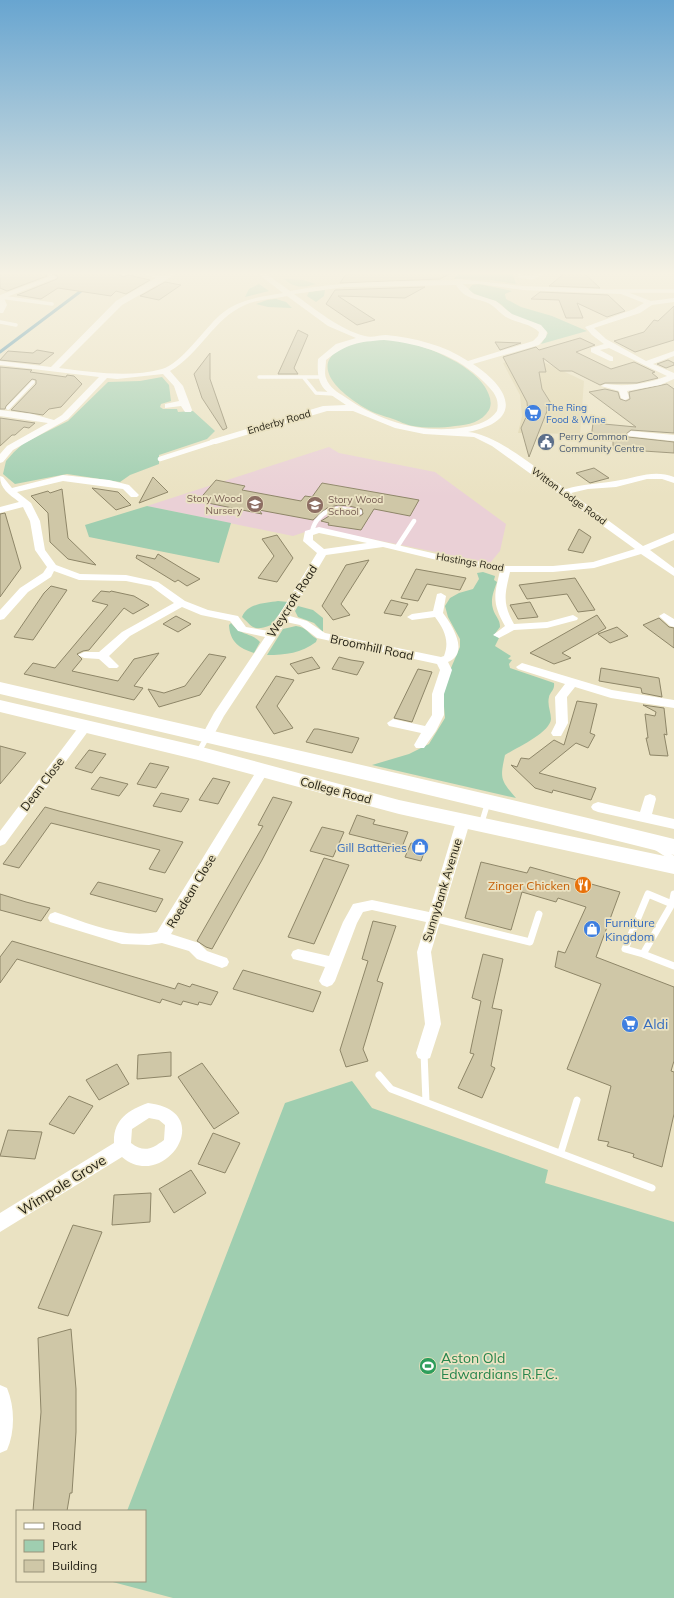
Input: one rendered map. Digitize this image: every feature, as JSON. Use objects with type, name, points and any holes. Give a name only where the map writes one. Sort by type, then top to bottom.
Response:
[{"type":"main road","name":"College Road","points":[[0,688],[202,745],[264,770],[399,807],[472,824],[674,866]]},
{"type":"main road","name":"College Road","points":[[0,706],[85,727],[202,745],[489,801],[674,847]]},
{"type":"street","points":[[52,370],[74,348]]},
{"type":"street","points":[[0,363],[105,376],[131,377],[165,371],[177,364],[193,348]]},
{"type":"street","points":[[322,377],[322,359],[332,348]]},
{"type":"street","points":[[430,348],[458,357],[468,363],[486,378],[501,396],[503,403],[501,410],[498,416],[489,423],[495,444]]},
{"type":"street","points":[[468,363],[520,348]]},
{"type":"street","points":[[601,348],[594,350],[610,359]]},
{"type":"street","points":[[614,348],[674,376]]},
{"type":"street","points":[[647,363],[674,353]]},
{"type":"street","points":[[165,371],[176,382],[182,392],[182,403],[188,410]]},
{"type":"street","points":[[0,460],[10,448],[65,417],[105,376]]},
{"type":"street","points":[[606,386],[624,394],[674,376]]},
{"type":"street","name":"Witton Lodge Road","points":[[322,377],[328,389],[354,408],[379,420],[398,426],[424,431],[476,435],[495,444],[564,492],[674,573]]},
{"type":"street","name":"Enderby Road","points":[[326,408],[336,395]]},
{"type":"street","points":[[168,406],[182,403]]},
{"type":"street","points":[[0,413],[8,408]]},
{"type":"street","name":"Enderby Road","points":[[213,442],[229,433],[326,408],[354,408]]},
{"type":"street","points":[[0,413],[32,417],[56,423]]},
{"type":"street","name":"Witton Lodge Road","points":[[448,432],[473,429],[489,423]]},
{"type":"street","points":[[631,434],[674,438]]},
{"type":"street","points":[[564,492],[588,486],[616,484],[646,476],[663,476],[674,480]]},
{"type":"street","points":[[10,491],[63,478],[109,483],[126,487],[134,495]]},
{"type":"street","points":[[0,479],[10,491],[26,503],[35,521],[40,550],[52,567],[79,577],[126,578],[154,584],[181,603],[205,612],[234,618],[242,629],[270,636]]},
{"type":"street","points":[[126,487],[134,479]]},
{"type":"street","points":[[0,510],[26,503]]},
{"type":"street","points":[[312,532],[319,530],[383,544]]},
{"type":"street","name":"Weycroft Road","points":[[202,745],[218,716],[270,636],[283,619],[322,552],[308,541],[308,533],[312,532]]},
{"type":"street","points":[[642,550],[674,536]]},
{"type":"street","name":"Hastings Road","points":[[322,552],[383,544],[441,558],[506,569],[594,566],[642,550]]},
{"type":"street","points":[[0,617],[24,590],[47,575],[52,567]]},
{"type":"street","points":[[506,569],[499,598],[500,609],[511,626]]},
{"type":"street","points":[[420,745],[430,731],[438,715],[438,694],[446,670],[442,661],[449,658],[453,649],[453,640],[448,628],[438,613],[442,596]]},
{"type":"street","points":[[102,656],[126,634],[181,603]]},
{"type":"street","points":[[412,617],[438,613]]},
{"type":"street","points":[[664,616],[674,624]]},
{"type":"street","points":[[499,635],[511,626],[547,624],[573,618]]},
{"type":"street","name":"Broomhill Road","points":[[283,619],[296,619],[309,626],[321,636],[442,661]]},
{"type":"street","points":[[84,655],[102,656],[113,666]]},
{"type":"street","points":[[522,667],[611,694],[674,704]]},
{"type":"street","points":[[557,733],[562,723],[561,698],[572,683]]},
{"type":"street","points":[[393,723],[430,731]]},
{"type":"street","name":"Dean Close","points":[[0,841],[85,727]]},
{"type":"street","name":"Roedean Close","points":[[55,918],[133,940],[152,940],[162,937],[264,770]]},
{"type":"street","points":[[645,816],[650,799]]},
{"type":"street","points":[[598,807],[645,816],[674,824]]},
{"type":"street","name":"Sunnybank Avenue","points":[[424,1053],[433,1024],[424,952],[433,918],[472,824]]},
{"type":"street","points":[[328,981],[333,963],[350,922],[358,908],[372,905],[433,918]]},
{"type":"street","points":[[162,937],[194,947],[202,954],[222,962]]},
{"type":"street","points":[[298,955],[333,963]]},
{"type":"street","name":"Wimpole Grove","points":[[0,1223],[123,1147]]},
{"type":"street","points":[[0,1395],[3,1424],[0,1443]]},
{"type":"lane","points":[[259,377],[322,377]]},
{"type":"lane","points":[[304,378],[315,393],[336,395]]},
{"type":"lane","points":[[8,408],[33,382]]},
{"type":"lane","name":"Enderby Road","points":[[160,459],[213,442]]},
{"type":"lane","points":[[312,532],[312,527],[324,511],[335,507],[360,512]]},
{"type":"lane","points":[[397,547],[414,520]]},
{"type":"lane","points":[[472,824],[489,801]]},
{"type":"lane","points":[[642,838],[674,859]]},
{"type":"lane","points":[[672,904],[648,894],[625,949],[674,966]]},
{"type":"lane","points":[[643,954],[672,904],[674,894]]},
{"type":"lane","points":[[433,918],[530,942],[539,914]]},
{"type":"lane","points":[[424,1053],[426,1102]]},
{"type":"lane","points":[[379,1075],[391,1089],[561,1152],[652,1188]]},
{"type":"lane","points":[[561,1152],[577,1100]]},
{"type":"shaded area","points":[[529,355],[584,381],[580,434],[518,433],[522,416],[520,395],[503,363]]},
{"type":"shaded area","name":"Story Wood School","points":[[329,447],[339,453],[435,472],[506,524],[500,551],[490,563],[317,528],[293,536],[147,506]]},
{"type":"green space","points":[[345,348],[425,348],[457,362],[478,378],[489,395],[491,401],[489,410],[479,420],[470,424],[434,428],[408,425],[375,413],[350,398],[338,388],[331,378],[328,368],[329,359],[336,352]]},
{"type":"green space","points":[[162,377],[169,385],[171,401],[161,404],[160,407],[163,409],[177,409],[178,412],[193,411],[215,431],[207,439],[159,455],[159,464],[130,475],[120,482],[67,474],[15,484],[3,474],[6,461],[24,443],[68,421],[108,382],[140,381]]},
{"type":"green space","points":[[147,506],[231,523],[219,563],[89,537],[85,525]]},
{"type":"green space","points":[[483,572],[495,576],[494,580],[497,582],[492,602],[500,627],[494,635],[499,638],[495,646],[511,656],[508,659],[512,660],[509,664],[510,668],[554,683],[549,700],[551,719],[545,730],[505,755],[502,769],[504,783],[516,798],[372,765],[409,754],[429,744],[445,718],[443,695],[451,668],[460,647],[460,639],[448,617],[445,606],[450,598],[459,593],[473,589],[479,579],[477,573]]},
{"type":"green space","points":[[278,601],[288,602],[271,625],[257,628],[251,626],[242,617],[244,612],[252,606]]},
{"type":"green space","points":[[298,606],[313,610],[323,618],[323,632],[314,623],[298,617],[295,611]]},
{"type":"green space","points":[[231,623],[243,633],[257,639],[260,642],[254,653],[236,644],[231,636],[229,625]]},
{"type":"green space","points":[[296,626],[305,629],[317,639],[316,642],[305,649],[293,653],[267,655],[283,629]]},
{"type":"green space","name":"Aston Old Edwardians R.F.C.","points":[[352,1081],[372,1108],[548,1170],[545,1183],[674,1222],[674,1598],[173,1598],[113,1582],[146,1582],[146,1510],[127,1510],[285,1103]]},
{"type":"building","points":[[290,348],[303,348],[294,368],[298,374],[278,374]]},
{"type":"building","points":[[498,348],[507,348],[500,350]]},
{"type":"building","points":[[534,348],[539,350],[547,348],[588,348],[576,352],[611,369],[634,362],[655,372],[652,373],[658,378],[637,383],[605,383],[600,385],[572,371],[560,371],[543,358],[546,372],[539,372],[542,389],[552,405],[546,404],[547,411],[529,457],[521,428],[528,413],[527,402],[503,357]]},
{"type":"building","points":[[627,348],[649,348],[635,352]]},
{"type":"building","points":[[37,350],[54,353],[40,364],[0,360],[8,351],[33,353]]},
{"type":"building","points":[[210,353],[210,379],[227,428],[223,430],[202,398],[194,374]]},
{"type":"building","points":[[668,360],[674,363],[674,365],[666,368],[657,364]]},
{"type":"building","points":[[0,367],[32,370],[30,372],[66,377],[67,375],[74,376],[82,384],[61,407],[49,409],[43,415],[11,410],[36,384],[36,380],[32,379],[6,406],[5,409],[0,409]]},
{"type":"building","points":[[667,384],[674,389],[674,433],[631,430],[626,434],[628,437],[674,442],[674,453],[613,449],[613,441],[591,439],[593,423],[636,427],[589,392],[605,389],[618,392],[620,399],[626,401],[630,399],[629,392]]},
{"type":"building","points":[[0,418],[35,423],[29,428],[24,427],[0,446]]},
{"type":"building","points":[[594,468],[609,478],[590,483],[576,473]]},
{"type":"building","points":[[153,477],[168,492],[139,503]]},
{"type":"building","name":"Story Wood School","points":[[216,480],[245,486],[242,490],[301,501],[305,496],[312,497],[322,483],[419,500],[410,516],[374,509],[361,530],[328,525],[329,523],[321,521],[334,513],[360,516],[363,514],[362,509],[349,506],[338,505],[327,508],[313,520],[259,510],[262,514],[198,501]]},
{"type":"building","points":[[92,488],[118,492],[131,505],[116,510]]},
{"type":"building","points":[[62,489],[68,538],[96,565],[68,559],[50,542],[48,513],[31,496],[48,491],[50,493]]},
{"type":"building","points":[[5,513],[21,568],[0,597],[0,514]]},
{"type":"building","points":[[579,529],[591,537],[583,553],[568,550]]},
{"type":"building","points":[[277,535],[293,558],[277,582],[258,578],[274,556],[262,539]]},
{"type":"building","points":[[158,554],[200,579],[187,586],[178,580],[175,582],[136,558],[137,555],[155,559]]},
{"type":"building","points":[[369,560],[341,604],[350,615],[333,620],[322,606],[346,565]]},
{"type":"building","points":[[416,569],[466,578],[460,590],[427,584],[418,601],[401,598]]},
{"type":"building","points":[[575,578],[595,610],[578,612],[567,594],[527,599],[519,585]]},
{"type":"building","points":[[51,586],[67,590],[33,640],[14,637],[44,593]]},
{"type":"building","points":[[101,591],[111,591],[134,596],[149,605],[133,614],[124,608],[89,650],[77,654],[82,659],[72,671],[118,681],[134,659],[159,653],[134,686],[143,688],[134,700],[24,674],[33,663],[55,668],[108,605],[92,601]]},
{"type":"building","points":[[391,600],[408,604],[401,616],[384,613]]},
{"type":"building","points":[[530,602],[538,617],[518,619],[510,605]]},
{"type":"building","points":[[597,615],[606,628],[562,653],[571,658],[554,664],[530,653]]},
{"type":"building","points":[[176,616],[191,624],[178,632],[163,624]]},
{"type":"building","points":[[659,618],[669,627],[674,628],[674,648],[643,625]]},
{"type":"building","points":[[617,627],[628,636],[610,643],[598,634]]},
{"type":"building","points":[[209,654],[226,657],[200,695],[159,707],[148,689],[164,693],[185,686]]},
{"type":"building","points":[[312,657],[320,668],[298,674],[290,664]]},
{"type":"building","points":[[339,657],[364,662],[357,675],[332,669]]},
{"type":"building","points":[[601,668],[659,678],[662,697],[642,693],[641,688],[599,681]]},
{"type":"building","points":[[418,669],[432,672],[412,722],[394,718]]},
{"type":"building","points":[[276,676],[294,680],[277,706],[293,728],[274,734],[256,707]]},
{"type":"building","points":[[577,701],[597,704],[590,733],[595,735],[588,748],[576,743],[539,773],[596,788],[591,800],[553,790],[552,793],[535,788],[511,765],[517,767],[521,758],[529,759],[554,740],[564,745]]},
{"type":"building","points":[[643,705],[664,708],[667,735],[664,734],[668,756],[650,755],[646,738],[648,738],[645,714],[655,716],[656,712]]},
{"type":"building","points":[[314,729],[359,738],[352,753],[306,742]]},
{"type":"building","points":[[0,746],[26,753],[0,784]]},
{"type":"building","points":[[89,750],[106,754],[92,773],[75,768]]},
{"type":"building","points":[[150,763],[169,767],[156,788],[137,784]]},
{"type":"building","points":[[100,777],[128,784],[119,796],[91,789]]},
{"type":"building","points":[[213,778],[230,782],[218,804],[199,800]]},
{"type":"building","points":[[161,793],[189,799],[181,812],[153,806]]},
{"type":"building","points":[[273,797],[292,802],[262,860],[212,949],[206,947],[197,941],[263,826],[258,825]]},
{"type":"building","points":[[45,807],[183,842],[165,873],[149,869],[160,850],[51,823],[19,868],[3,864]]},
{"type":"building","points":[[357,815],[375,820],[373,824],[408,832],[402,847],[349,834]]},
{"type":"building","points":[[322,827],[344,832],[333,857],[310,851]]},
{"type":"building","points":[[411,843],[426,847],[421,861],[405,857]]},
{"type":"building","points":[[324,858],[349,865],[314,944],[288,937]]},
{"type":"building","points":[[481,862],[527,873],[530,867],[620,892],[596,957],[674,987],[674,1061],[671,1071],[674,1072],[674,1114],[662,1167],[633,1157],[634,1154],[607,1146],[609,1142],[598,1140],[611,1086],[567,1069],[601,984],[555,967],[558,951],[565,953],[586,907],[558,898],[556,902],[522,892],[511,930],[465,918]]},
{"type":"building","points":[[98,882],[163,899],[156,912],[90,894]]},
{"type":"building","points":[[0,894],[50,908],[41,921],[0,910]]},
{"type":"building","points":[[373,921],[396,926],[377,981],[383,983],[363,1049],[368,1061],[346,1067],[340,1050],[368,961],[362,959]]},
{"type":"building","points":[[12,941],[175,989],[178,983],[190,987],[192,984],[218,992],[211,1005],[199,1002],[198,1005],[183,1001],[181,1005],[162,999],[160,1003],[17,959],[0,983],[0,957]]},
{"type":"building","points":[[483,954],[503,959],[492,1008],[502,1010],[491,1066],[495,1068],[482,1098],[458,1088],[474,1054],[470,1053],[481,1001],[472,998]]},
{"type":"building","points":[[243,970],[321,992],[313,1012],[233,989]]},
{"type":"building","points":[[171,1052],[171,1076],[137,1079],[138,1055]]},
{"type":"building","points":[[202,1063],[239,1113],[214,1129],[178,1077]]},
{"type":"building","points":[[117,1064],[129,1084],[99,1100],[86,1080]]},
{"type":"building","points":[[69,1096],[93,1106],[74,1134],[49,1124]]},
{"type":"building","points":[[8,1130],[42,1132],[35,1159],[0,1156]]},
{"type":"building","points":[[213,1133],[240,1143],[225,1173],[198,1164]]},
{"type":"building","points":[[191,1170],[206,1193],[174,1213],[159,1189]]},
{"type":"building","points":[[151,1193],[150,1222],[112,1225],[114,1195]]},
{"type":"building","points":[[73,1225],[102,1232],[68,1316],[38,1308]]},
{"type":"building","points":[[71,1329],[76,1389],[76,1432],[72,1493],[70,1493],[67,1510],[33,1510],[41,1412],[38,1338]]},
{"type":"waterway","points":[[0,352],[6,348]]},
{"type":"place","name":"The Ring Food & Wine","points":[[533,413]]},
{"type":"place","name":"Perry Common Community Centre","points":[[546,442]]},
{"type":"place","name":"Story Wood Nursery","points":[[255,504]]},
{"type":"place","name":"Story Wood School","points":[[315,505]]},
{"type":"place","name":"Gill Batteries","points":[[420,847]]},
{"type":"place","name":"Zinger Chicken","points":[[583,885]]},
{"type":"place","name":"Furniture Kingdom","points":[[592,929]]},
{"type":"place","name":"Aldi","points":[[630,1024]]},
{"type":"place","name":"Aston Old Edwardians R.F.C.","points":[[428,1366]]}]
